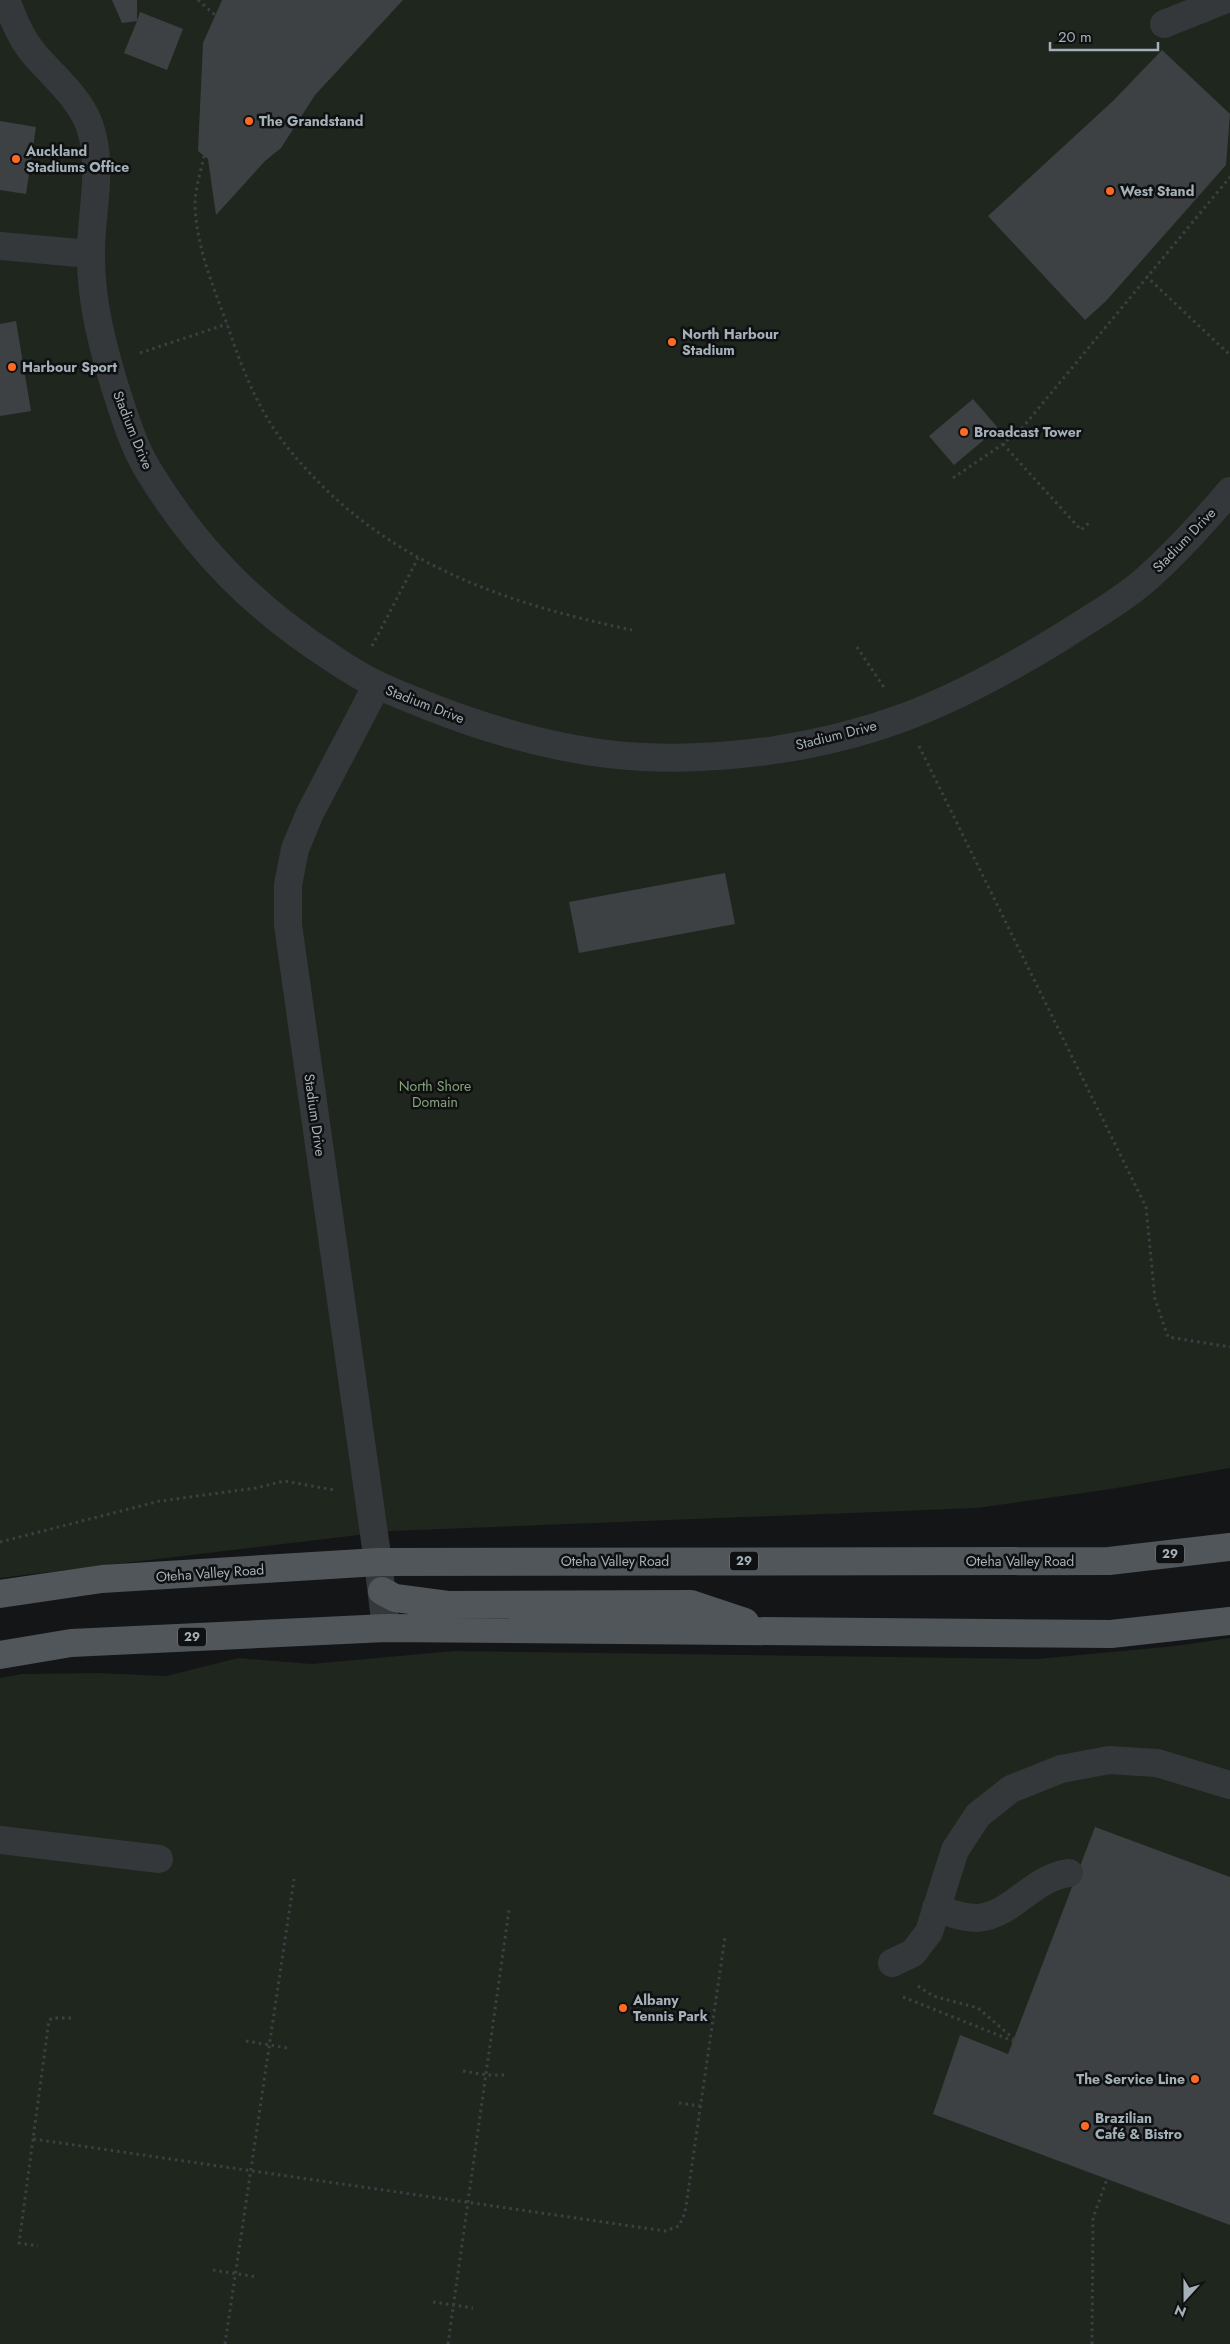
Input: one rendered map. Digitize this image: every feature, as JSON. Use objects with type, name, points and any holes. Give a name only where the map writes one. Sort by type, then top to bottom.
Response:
[{"type":"main road","name":"Oteha Valley Road","points":[[0,1594],[102,1579],[378,1562],[1109,1561],[1230,1547]]},
{"type":"main road","points":[[382,1591],[395,1598],[448,1605],[691,1604],[768,1630]]},
{"type":"main road","name":"29","points":[[0,1655],[70,1644],[386,1628],[1111,1634],[1230,1621]]},
{"type":"lane","name":"Stadium Drive","points":[[6,0],[18,30],[32,52],[71,93],[89,123],[98,172],[90,254],[101,342],[124,414],[144,464],[175,513],[214,562],[258,605],[301,638],[377,685],[453,716],[511,734],[584,750],[641,757],[698,757],[773,750],[846,734],[904,717],[972,688],[1032,655],[1140,584],[1193,534],[1230,491]]},
{"type":"lane","points":[[1164,24],[1224,0]]},
{"type":"lane","points":[[0,246],[90,254]]},
{"type":"lane","name":"Stadium Drive","points":[[377,685],[310,813],[295,849],[288,885],[288,925],[386,1628]]},
{"type":"lane","points":[[892,1963],[913,1953],[929,1932],[955,1850],[978,1815],[1011,1789],[1061,1769],[1109,1760],[1157,1763],[1230,1785]]},
{"type":"lane","points":[[0,1840],[159,1859]]},
{"type":"lane","points":[[936,1908],[967,1918],[979,1918],[994,1914],[1014,1902],[1046,1878],[1069,1873]]},
{"type":"path","points":[[198,0],[215,14]]},
{"type":"path","points":[[204,156],[195,204],[206,267],[226,324],[244,374],[284,442],[319,482],[354,515],[418,558],[466,582],[505,597],[577,618],[632,630]]},
{"type":"path","points":[[953,478],[1003,444],[1022,427],[1230,177]]},
{"type":"path","points":[[1146,276],[1230,355]]},
{"type":"path","points":[[153,349],[226,324]]},
{"type":"path","points":[[1003,444],[1081,530],[1090,522]]},
{"type":"path","points":[[375,638],[418,558]]},
{"type":"path","points":[[857,647],[904,717],[1146,1207],[1155,1299],[1168,1337],[1230,1347]]},
{"type":"path","points":[[0,1542],[160,1501],[256,1488],[284,1481],[338,1491]]},
{"type":"path","points":[[226,2344],[294,1879]]},
{"type":"path","points":[[448,2344],[509,1910]]},
{"type":"path","points":[[33,2139],[665,2231],[679,2226],[685,2212],[724,1937]]},
{"type":"path","points":[[903,1997],[1013,2040],[978,2008],[933,1996],[925,1992],[915,1981]]},
{"type":"path","points":[[38,2246],[19,2243],[49,2020],[53,2018],[70,2018]]},
{"type":"path","points":[[246,2042],[287,2048]]},
{"type":"path","points":[[463,2071],[486,2075],[504,2075]]},
{"type":"path","points":[[679,2103],[700,2106]]},
{"type":"path","points":[[1092,2344],[1093,2218],[1106,2179]]},
{"type":"path","points":[[213,2270],[257,2277]]},
{"type":"path","points":[[433,2302],[473,2308]]},
{"type":"green space","name":"North Shore Domain","points":[[0,0],[1230,0],[1230,1468],[1111,1489],[977,1508],[392,1531],[0,1578]]},
{"type":"green space","name":"Albany Tennis Park","points":[[1230,1638],[1230,2344],[0,2344],[0,1678],[22,1674],[99,1673],[166,1676],[238,1658],[311,1664],[454,1651],[1037,1659],[1175,1646]]},
{"type":"building","points":[[112,0],[137,0],[137,21],[122,23]]},
{"type":"building","name":"The Grandstand","points":[[222,0],[403,0],[315,95],[281,148],[265,161],[216,215],[208,159],[198,151],[203,43]]},
{"type":"building","points":[[140,12],[183,29],[167,70],[124,53]]},
{"type":"building","name":"West Stand","points":[[1162,50],[1230,114],[1226,165],[1106,301],[1085,320],[988,216],[1114,100]]},
{"type":"building","name":"Auckland Stadiums Office","points":[[0,121],[36,127],[26,194],[0,190]]},
{"type":"building","name":"Harbour Sport","points":[[16,321],[31,411],[0,416],[0,324]]},
{"type":"building","name":"Broadcast Tower","points":[[973,399],[998,428],[954,465],[929,436]]},
{"type":"building","points":[[725,873],[735,924],[579,953],[569,902]]},
{"type":"building","points":[[1095,1827],[1230,1877],[1230,2225],[933,2114],[960,2035],[1008,2054]]},
{"type":"place","name":"The Grandstand","points":[[249,121]]},
{"type":"place","name":"Auckland Stadiums Office","points":[[16,159]]},
{"type":"place","name":"West Stand","points":[[1110,191]]},
{"type":"place","name":"North Harbour Stadium","points":[[672,342]]},
{"type":"place","name":"Harbour Sport","points":[[12,367]]},
{"type":"place","name":"Broadcast Tower","points":[[964,432]]},
{"type":"place","name":"Albany Tennis Park","points":[[623,2008]]},
{"type":"place","name":"The Service Line","points":[[1195,2079]]},
{"type":"place","name":"Brazilian Café & Bistro","points":[[1085,2126]]}]
